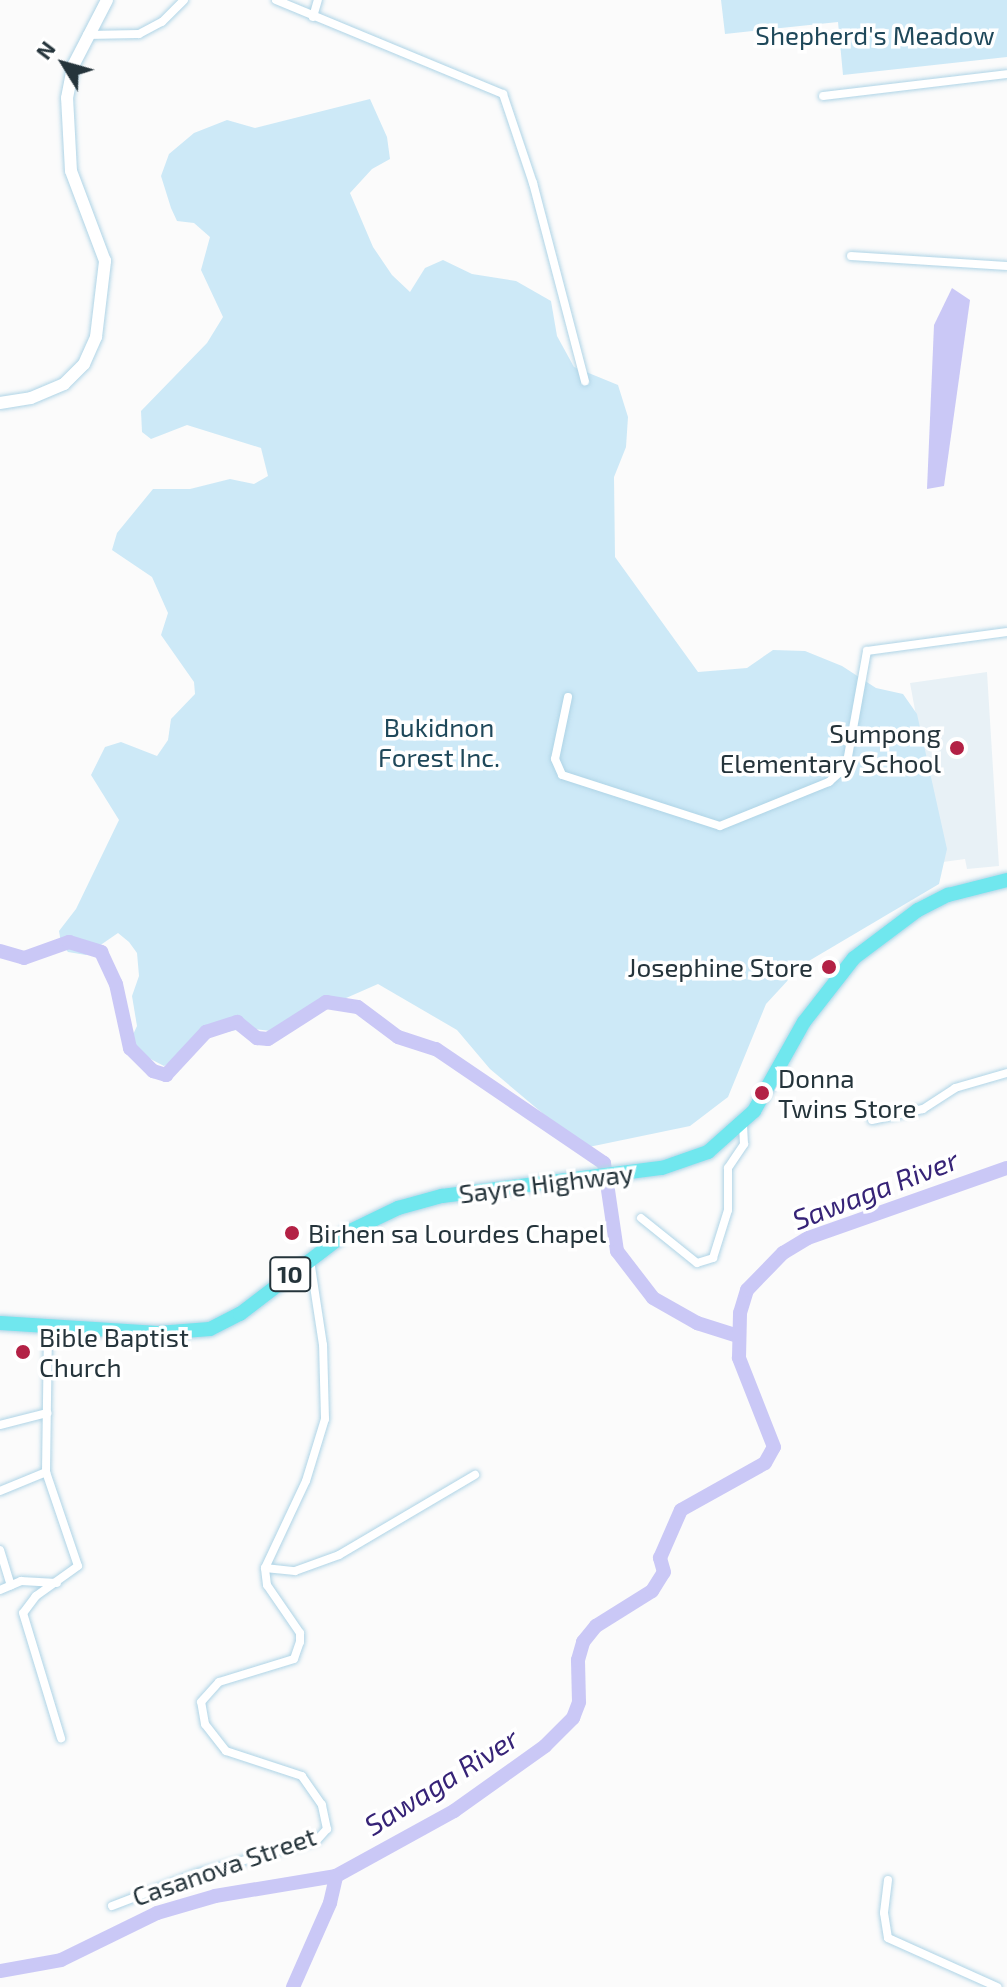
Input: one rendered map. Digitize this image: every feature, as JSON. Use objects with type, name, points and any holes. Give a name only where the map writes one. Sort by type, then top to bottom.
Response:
[{"type":"highway","name":"Sayre Highway","points":[[0,1323],[178,1333],[210,1329],[240,1314],[361,1224],[398,1208],[442,1196],[577,1178],[624,1175],[693,1158],[743,1124],[804,1022],[854,958],[918,910],[948,895],[1007,880]]},
{"type":"main road","points":[[0,403],[31,398],[64,384],[84,364],[102,310],[104,252],[75,185],[69,152],[68,81],[87,35],[107,0]]},
{"type":"street","points":[[87,35],[139,34],[162,22],[184,0]]},
{"type":"street","points":[[276,0],[503,94],[533,183],[585,381]]},
{"type":"street","points":[[313,17],[318,0]]},
{"type":"street","points":[[823,96],[1007,74]]},
{"type":"street","points":[[851,256],[1007,266]]},
{"type":"street","points":[[568,697],[555,759],[562,775],[720,826],[829,782],[839,773],[847,762],[862,663],[870,650],[1007,632]]},
{"type":"street","points":[[872,1120],[923,1109],[955,1088],[1007,1073]]},
{"type":"street","points":[[641,1218],[697,1263],[713,1258],[728,1210],[728,1168],[744,1144],[743,1124]]},
{"type":"street","points":[[310,1259],[323,1345],[325,1419],[306,1481],[265,1568],[295,1571],[339,1555],[427,1502],[450,1495],[475,1475]]},
{"type":"street","points":[[48,1324],[46,1472],[79,1557],[74,1573],[36,1596],[23,1613],[61,1738]]},
{"type":"street","points":[[0,1425],[47,1413]]},
{"type":"street","points":[[0,1491],[46,1472]]},
{"type":"street","points":[[0,1550],[11,1585]]},
{"type":"street","name":"Casanova Street","points":[[112,1906],[198,1873],[317,1840],[327,1829],[322,1805],[302,1776],[226,1751],[213,1737],[202,1711],[211,1686],[285,1664],[298,1652],[300,1633],[275,1600],[265,1568]]},
{"type":"street","points":[[0,1590],[11,1585],[58,1584]]},
{"type":"street","points":[[888,1880],[884,1913],[888,1938],[997,1987]]},
{"type":"shaded area","name":"Sumpong Elementary School","points":[[987,672],[999,866],[967,869],[965,859],[943,862],[910,683]]},
{"type":"green space","name":"Shepherd's Meadow","points":[[721,0],[1007,0],[1007,57],[843,75],[838,22],[725,34]]},
{"type":"green space","name":"Bukidnon Forest Inc.","points":[[370,99],[387,137],[390,159],[372,169],[350,193],[373,247],[392,275],[410,292],[425,268],[443,260],[472,274],[516,281],[551,301],[557,336],[574,367],[618,385],[628,417],[626,447],[614,477],[615,557],[698,672],[747,668],[773,650],[805,651],[842,666],[876,688],[903,694],[917,714],[947,849],[939,884],[802,965],[766,1004],[728,1097],[690,1126],[584,1148],[490,1069],[457,1030],[378,984],[271,1031],[245,1028],[214,1035],[164,1066],[141,1054],[130,1041],[137,1026],[132,996],[139,976],[137,953],[129,942],[118,933],[86,955],[68,952],[61,943],[59,931],[76,909],[119,820],[91,775],[105,747],[121,742],[157,756],[168,740],[171,719],[195,694],[194,682],[161,635],[168,613],[152,577],[112,550],[117,533],[153,489],[190,489],[230,479],[254,484],[268,476],[261,448],[187,425],[151,439],[142,432],[141,411],[207,343],[223,317],[201,270],[210,237],[194,223],[177,221],[171,208],[161,176],[169,154],[194,133],[227,120],[255,128]]},
{"type":"water","points":[[952,288],[970,300],[944,486],[927,489],[934,325]]},
{"type":"waterway","points":[[0,951],[24,958],[69,942],[101,952],[116,984],[130,1048],[153,1071],[166,1075],[206,1032],[237,1022],[257,1038],[268,1039],[326,1002],[358,1007],[398,1037],[436,1049],[604,1163],[617,1251],[653,1298],[697,1323],[738,1336]]},
{"type":"waterway","name":"Sawaga River","points":[[0,1971],[61,1960],[157,1913],[215,1896],[336,1876],[454,1811],[545,1746],[573,1718],[579,1702],[578,1660],[583,1642],[596,1626],[652,1591],[664,1572],[660,1558],[681,1510],[765,1463],[774,1447],[739,1358],[740,1313],[747,1290],[783,1253],[808,1238],[1007,1168]]},
{"type":"waterway","points":[[293,1987],[330,1903],[336,1876]]},
{"type":"place","name":"Sumpong Elementary School","points":[[957,748]]},
{"type":"place","name":"Josephine Store","points":[[829,967]]},
{"type":"place","name":"Donna Twins Store","points":[[762,1093]]},
{"type":"place","name":"Birhen sa Lourdes Chapel","points":[[292,1233]]},
{"type":"place","name":"Bible Baptist Church","points":[[23,1352]]}]
